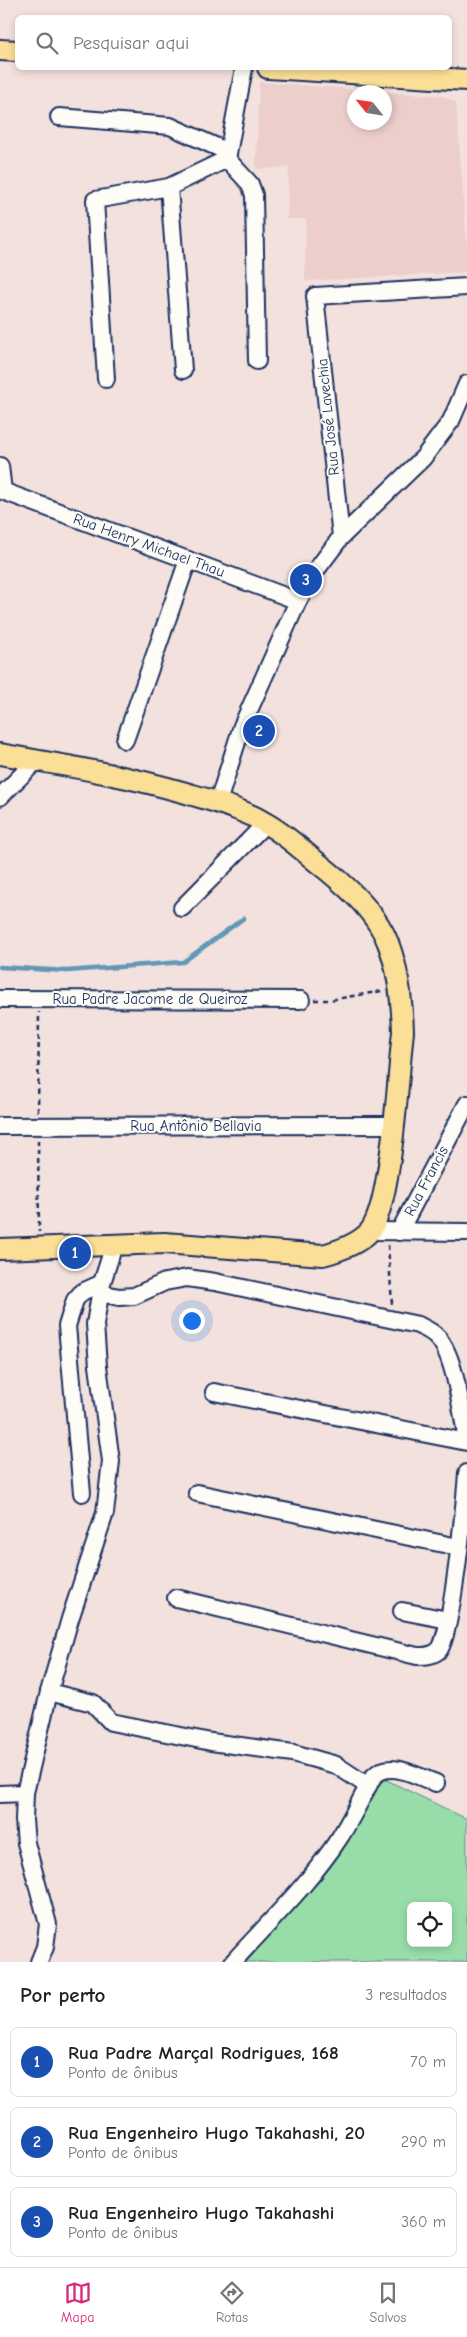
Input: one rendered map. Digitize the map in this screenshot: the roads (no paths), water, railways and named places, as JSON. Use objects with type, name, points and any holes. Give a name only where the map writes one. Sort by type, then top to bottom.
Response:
[{"type":"main road","points":[[0,50],[15,51]]},
{"type":"main road","points":[[301,70],[467,80]]},
{"type":"main road","points":[[0,754],[113,774],[218,802],[266,823],[324,868],[366,908],[380,927],[390,950],[402,1007],[403,1032],[393,1125],[379,1212],[385,1232],[322,1255],[164,1243],[0,1249]]},
{"type":"street","points":[[228,156],[244,70]]},
{"type":"street","points":[[59,117],[170,126],[228,156],[250,184],[254,195],[257,361]]},
{"type":"street","points":[[106,379],[90,201],[169,187],[228,156]]},
{"type":"street","points":[[169,187],[183,370]]},
{"type":"street","name":"Rua José Lavechia","points":[[341,537],[315,296],[467,287]]},
{"type":"street","points":[[218,802],[242,726],[298,601],[314,574],[341,537],[423,458],[452,421],[467,384]]},
{"type":"street","points":[[0,466],[2,490]]},
{"type":"street","name":"Rua Henry Michael Thau","points":[[2,490],[298,601]]},
{"type":"street","points":[[125,740],[188,560]]},
{"type":"street","points":[[0,797],[36,761]]},
{"type":"street","points":[[182,908],[266,823]]},
{"type":"street","name":"Rua Padre Jacome de Queiroz","points":[[0,999],[301,1000]]},
{"type":"street","name":"Rua Francis","points":[[385,1232],[467,1104]]},
{"type":"street","name":"Rua Antônio Bellavia","points":[[0,1126],[38,1128],[393,1125]]},
{"type":"street","points":[[385,1232],[467,1232]]},
{"type":"street","points":[[39,1962],[45,1947],[48,1924],[26,1844],[24,1820],[25,1793],[49,1692],[70,1619],[105,1513],[111,1460],[95,1324],[101,1288],[114,1245]]},
{"type":"street","points":[[82,1493],[67,1326],[75,1300],[82,1292],[101,1288],[119,1297],[134,1296],[165,1282],[187,1278],[392,1318],[418,1325],[436,1336],[445,1348],[456,1380],[467,1441],[214,1392]]},
{"type":"street","points":[[176,1598],[417,1656],[430,1656],[438,1651],[444,1640],[467,1473]]},
{"type":"street","points":[[197,1493],[458,1547]]},
{"type":"street","points":[[402,1611],[448,1620]]},
{"type":"street","points":[[49,1692],[93,1703],[111,1722],[211,1742],[293,1753],[336,1765],[368,1786]]},
{"type":"street","points":[[233,1962],[324,1860],[340,1837],[379,1770],[388,1768],[436,1783]]},
{"type":"street","points":[[0,1794],[25,1793]]},
{"type":"waterway","points":[[0,967],[67,971],[183,962],[244,918]]},
{"type":"place","name":"Rua Engenheiro Hugo Takahashi","points":[[306,580]]},
{"type":"place","name":"Rua Engenheiro Hugo Takahashi, 20","points":[[259,731]]},
{"type":"place","name":"Rua Padre Marçal Rodrigues, 168","points":[[75,1253]]}]
